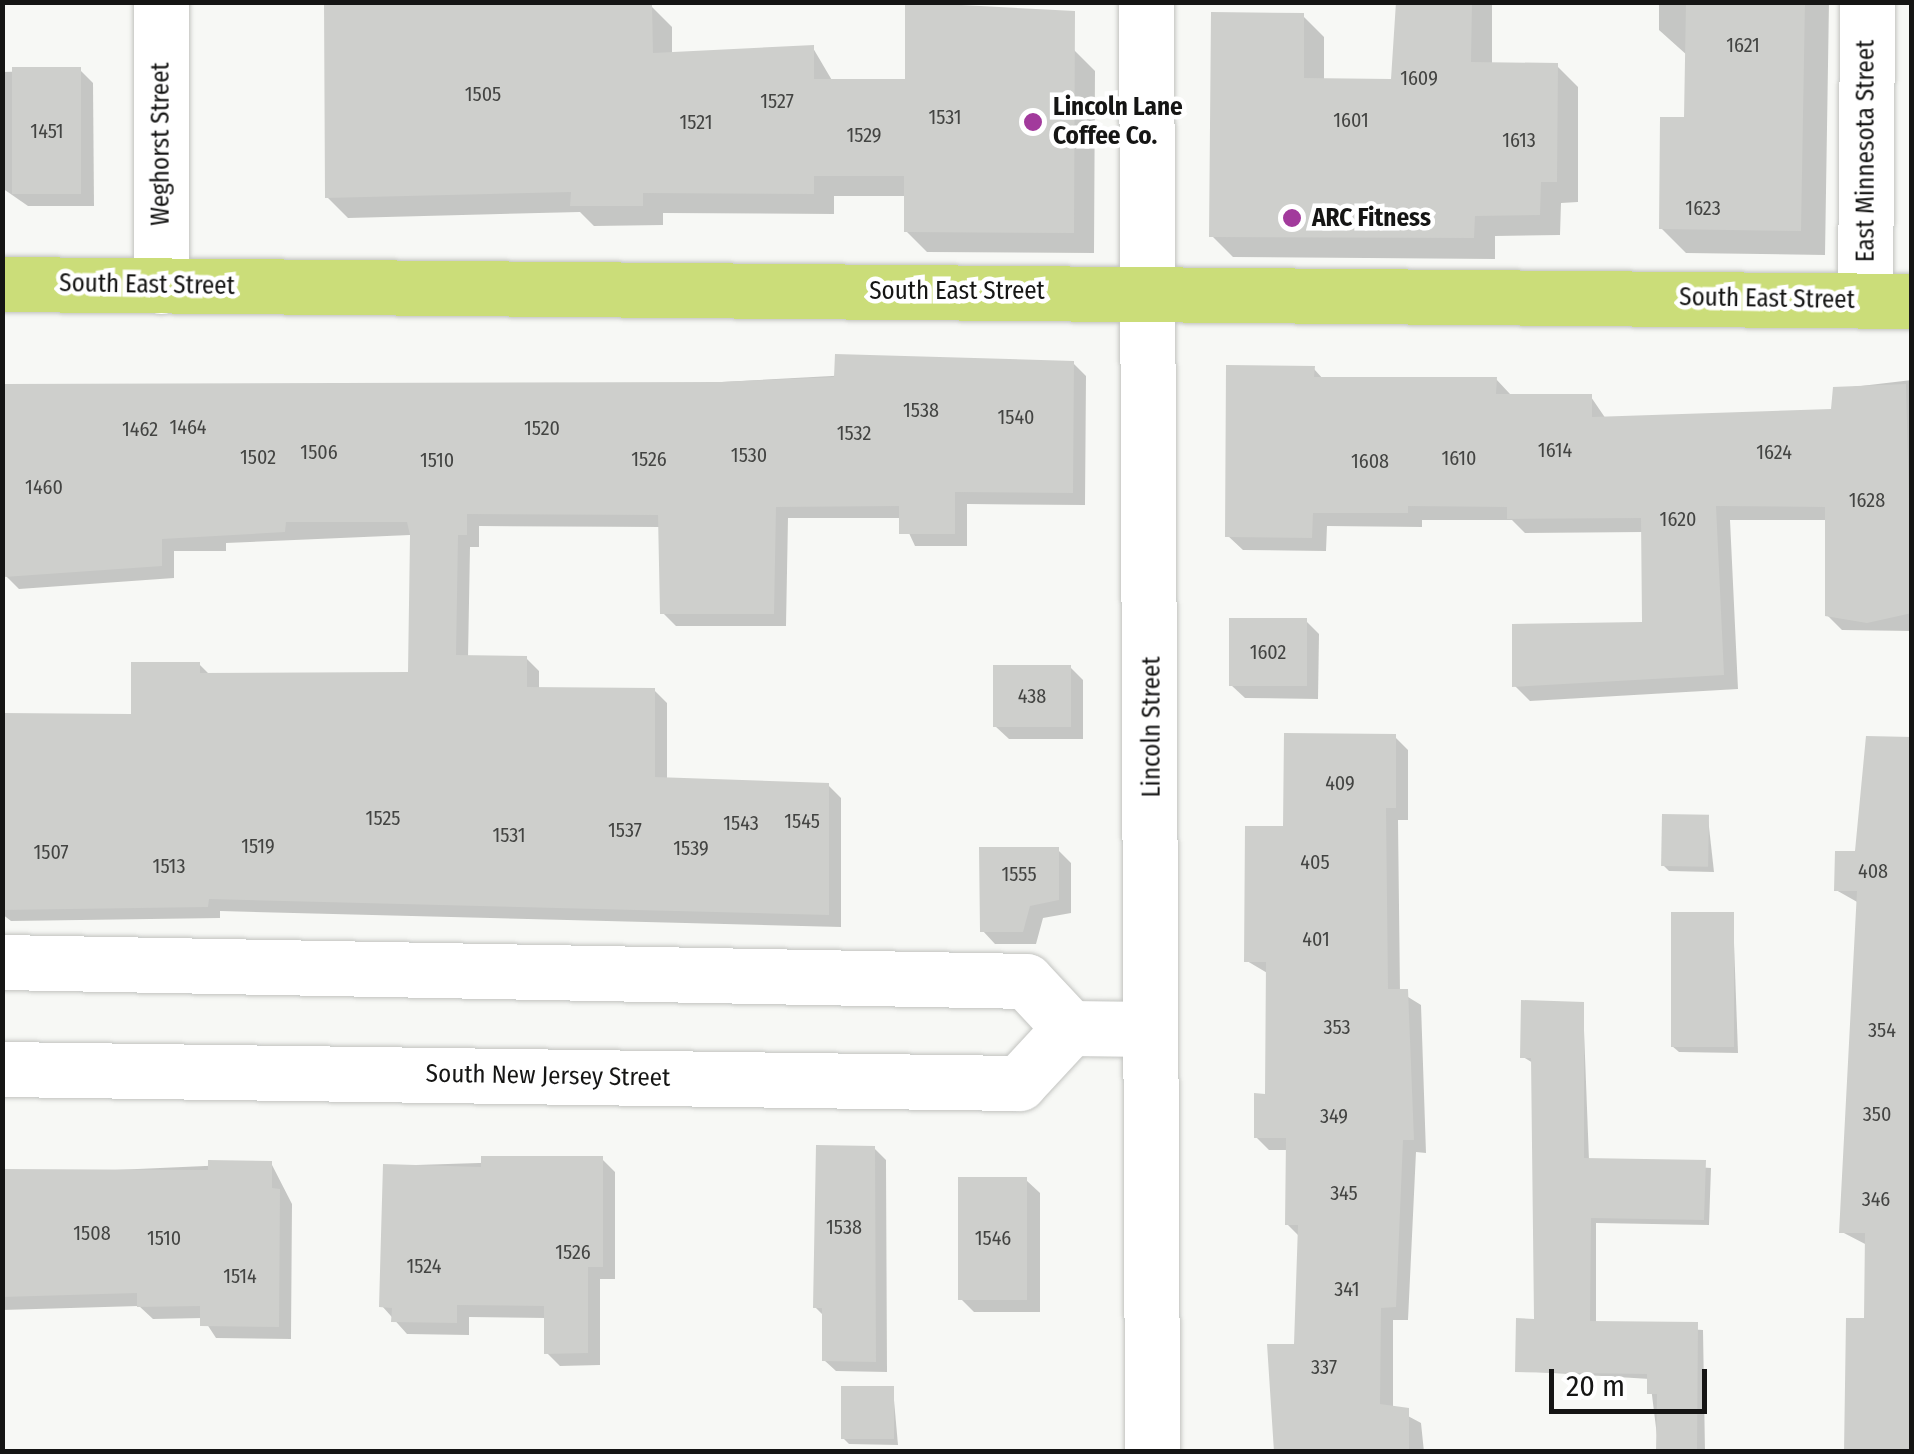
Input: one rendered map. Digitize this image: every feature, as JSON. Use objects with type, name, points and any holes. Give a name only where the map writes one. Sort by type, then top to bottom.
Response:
[{"type":"main road","name":"South East Street","points":[[2,284],[1888,300]]},
{"type":"street","name":"Weghorst Street","points":[[161,2],[161,286]]},
{"type":"street","name":"Lincoln Street","points":[[1146,2],[1152,1452]]},
{"type":"street","name":"East Minnesota Street","points":[[1867,2],[1888,300]]},
{"type":"street","points":[[2,962],[1026,981],[1070,1028],[1150,1029]]},
{"type":"street","name":"South New Jersey Street","points":[[2,1070],[1019,1082],[1070,1028]]},
{"type":"building","points":[[324,2],[652,4],[653,53],[814,45],[814,79],[905,79],[905,2],[1075,11],[1074,233],[904,232],[904,176],[814,176],[814,194],[643,193],[643,206],[570,206],[571,192],[325,198]]},
{"type":"building","points":[[1396,2],[1472,2],[1471,62],[1558,63],[1557,182],[1541,182],[1540,215],[1475,216],[1474,238],[1209,237],[1211,12],[1304,13],[1304,78],[1391,79]]},
{"type":"building","points":[[1686,2],[1805,2],[1801,231],[1659,229],[1660,117],[1684,117]]},
{"type":"building","points":[[12,67],[81,67],[81,194],[12,194]]},
{"type":"building","points":[[835,354],[1074,361],[1073,493],[955,492],[955,534],[899,534],[899,506],[776,507],[774,614],[660,614],[658,515],[467,514],[467,535],[458,535],[456,655],[527,656],[527,687],[655,688],[655,777],[829,783],[829,915],[209,899],[208,907],[2,910],[2,713],[131,714],[131,662],[200,662],[200,673],[408,672],[410,535],[407,522],[286,522],[285,532],[162,539],[162,566],[4,577],[5,384],[721,382],[834,377]]},
{"type":"building","points":[[1226,365],[1315,366],[1314,377],[1497,377],[1496,394],[1592,394],[1592,417],[1831,409],[1833,387],[1906,384],[1912,613],[1867,623],[1825,616],[1825,507],[1716,506],[1724,675],[1512,687],[1512,624],[1642,622],[1641,518],[1507,519],[1507,507],[1408,506],[1408,513],[1313,513],[1312,538],[1225,537]]},
{"type":"building","points":[[1229,618],[1307,618],[1307,686],[1229,686]]},
{"type":"building","points":[[993,665],[1071,665],[1071,727],[993,727]]},
{"type":"building","points":[[1284,733],[1396,734],[1396,808],[1386,808],[1388,989],[1408,989],[1414,1140],[1403,1140],[1396,1307],[1381,1308],[1380,1404],[1409,1408],[1409,1452],[1274,1452],[1267,1344],[1294,1344],[1298,1225],[1285,1225],[1286,1138],[1254,1138],[1254,1093],[1265,1094],[1266,962],[1244,962],[1245,826],[1283,826]]},
{"type":"building","points":[[1866,736],[1912,737],[1912,1452],[1844,1452],[1846,1318],[1864,1318],[1865,1233],[1839,1233],[1857,891],[1834,891],[1835,851],[1855,851]]},
{"type":"building","points":[[1662,814],[1709,815],[1708,867],[1661,866]]},
{"type":"building","points":[[979,847],[1059,847],[1059,900],[1030,906],[1023,932],[980,932]]},
{"type":"building","points":[[1671,912],[1734,912],[1734,1047],[1671,1047]]},
{"type":"building","points":[[1521,1000],[1584,1002],[1584,1158],[1706,1160],[1704,1220],[1591,1218],[1590,1321],[1698,1322],[1697,1452],[1656,1452],[1657,1394],[1647,1394],[1647,1374],[1515,1372],[1516,1318],[1534,1319],[1531,1058],[1520,1058]]},
{"type":"building","points":[[816,1145],[875,1146],[876,1362],[822,1361],[822,1308],[813,1308]]},
{"type":"building","points":[[481,1156],[603,1156],[603,1267],[588,1267],[588,1353],[544,1354],[544,1306],[457,1305],[457,1323],[391,1322],[392,1308],[379,1307],[383,1164],[481,1167]]},
{"type":"building","points":[[208,1160],[272,1161],[272,1188],[280,1189],[279,1327],[200,1326],[200,1306],[137,1307],[137,1293],[2,1297],[2,1169],[208,1170]]},
{"type":"building","points":[[958,1177],[1027,1177],[1027,1300],[958,1300]]},
{"type":"building","points":[[841,1386],[894,1386],[894,1439],[841,1439]]},
{"type":"place","name":"Lincoln Lane Coffee Co.","points":[[1033,122]]},
{"type":"place","name":"ARC Fitness","points":[[1292,218]]}]
